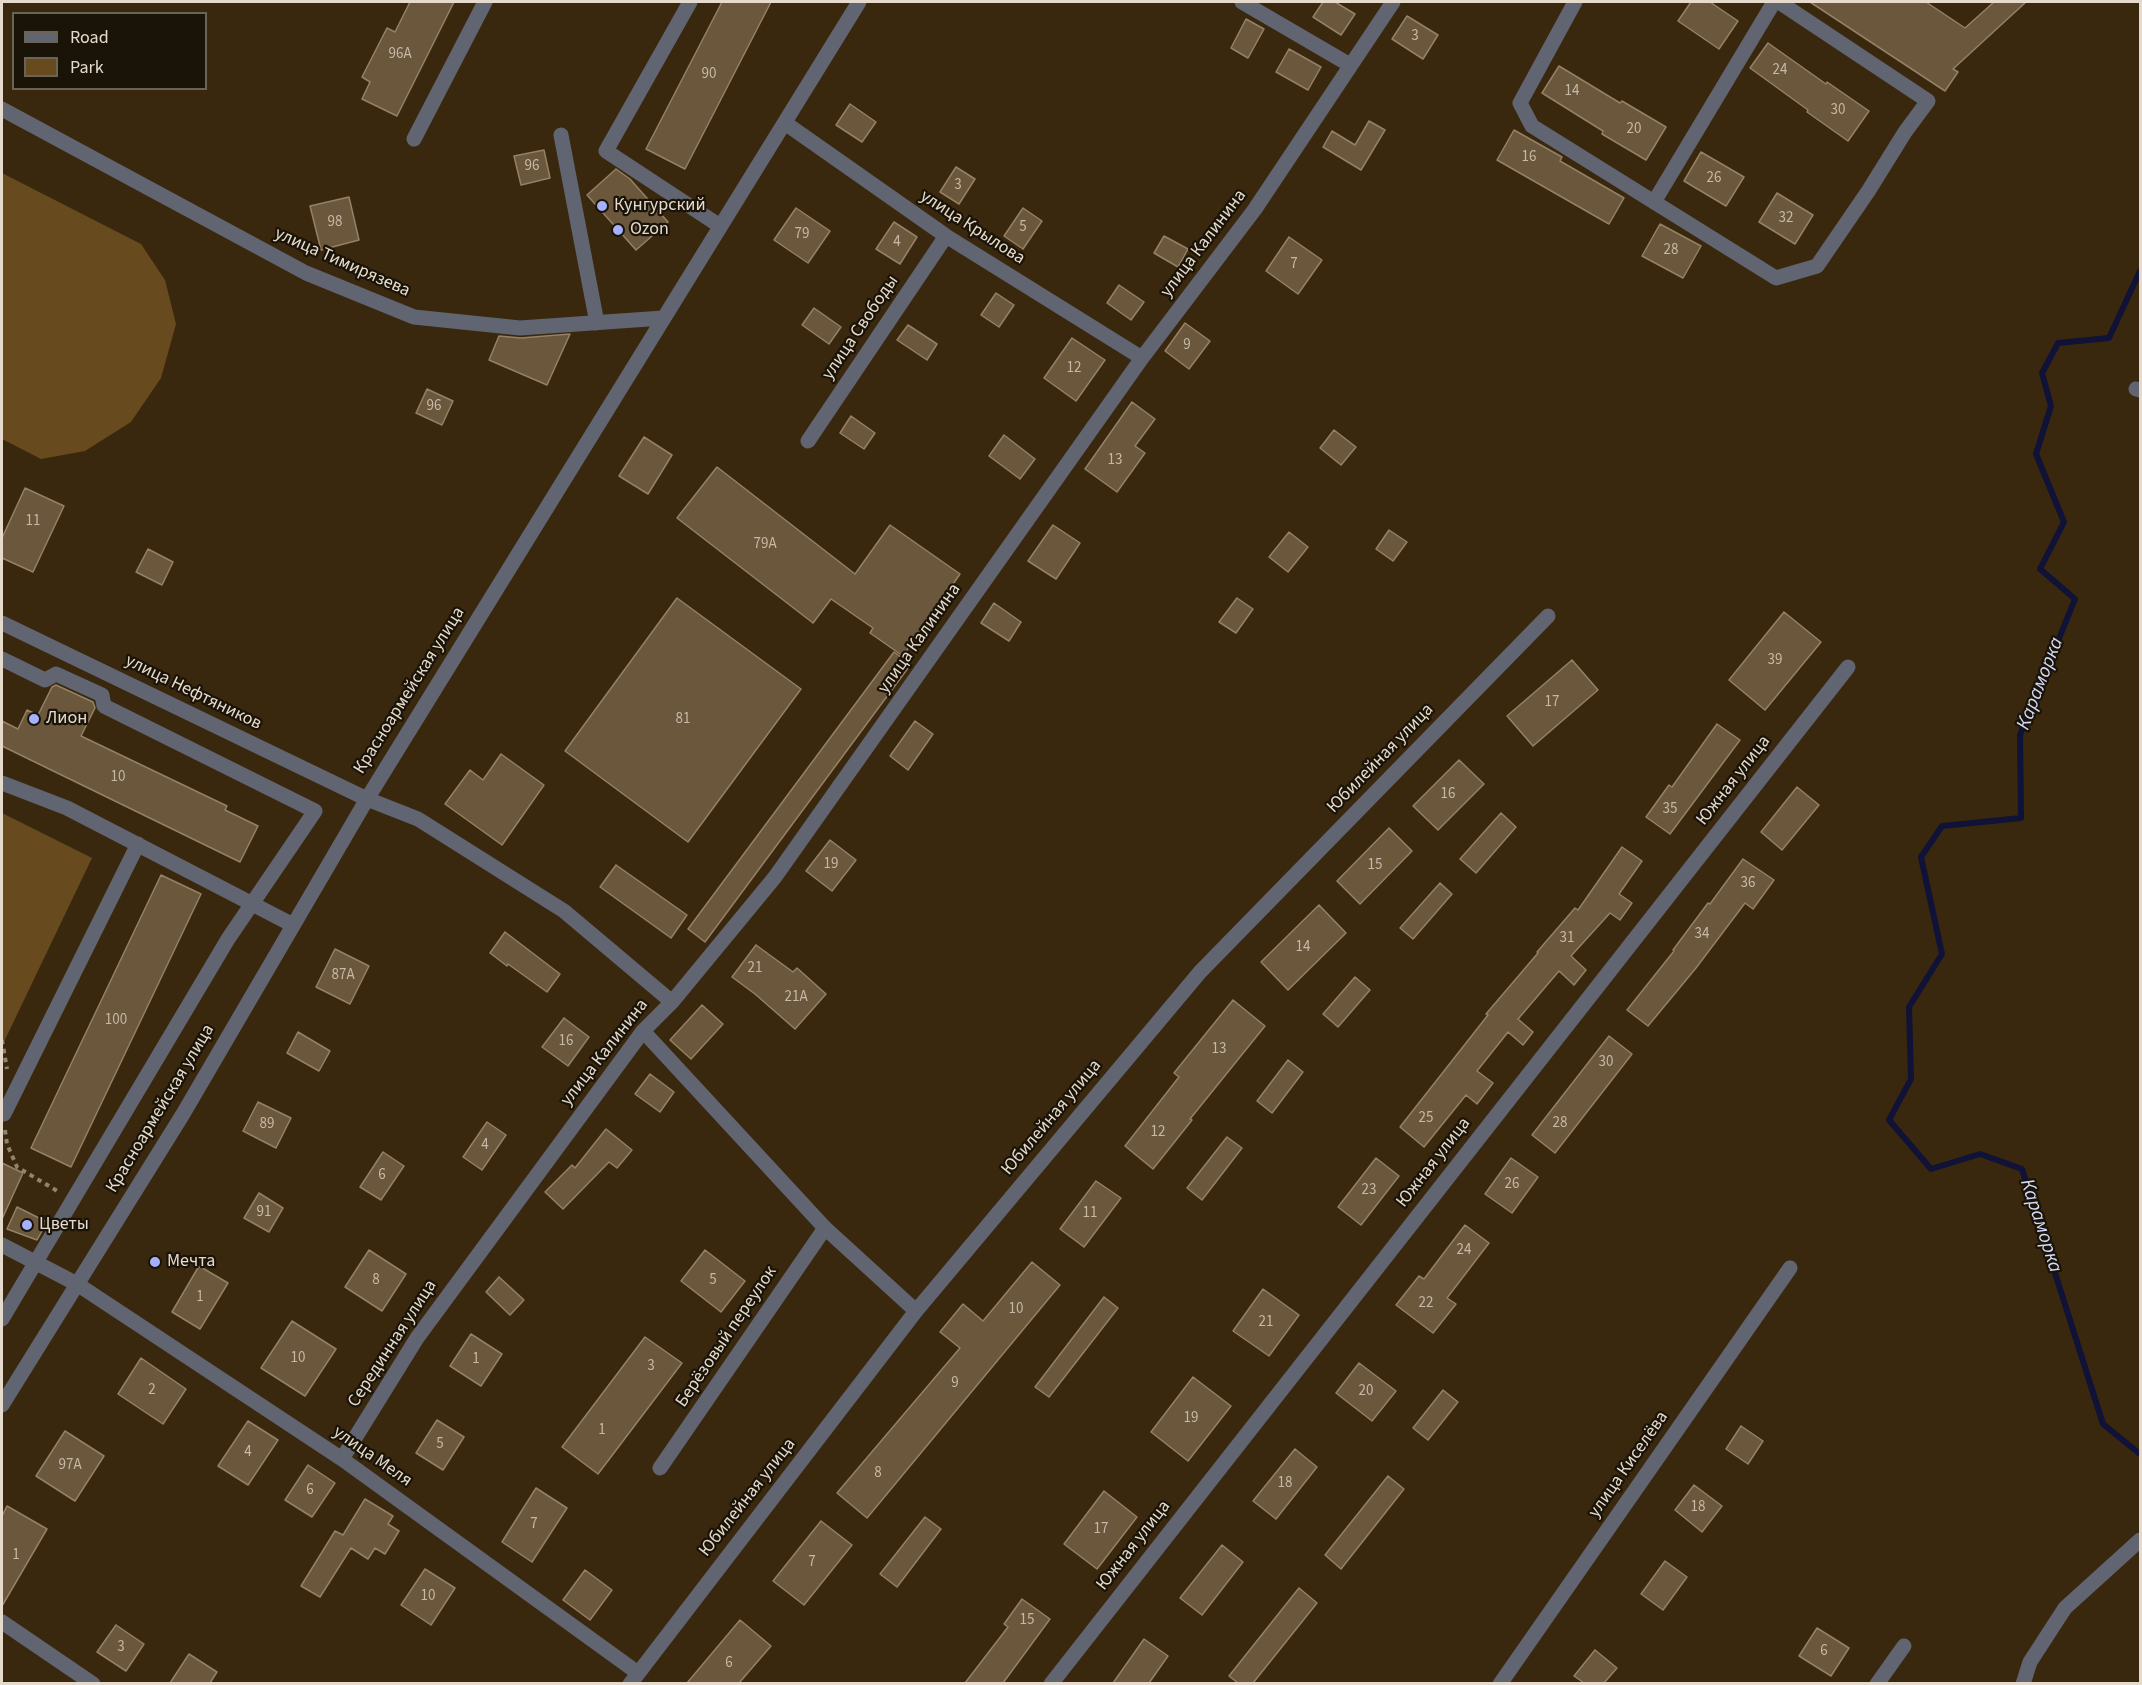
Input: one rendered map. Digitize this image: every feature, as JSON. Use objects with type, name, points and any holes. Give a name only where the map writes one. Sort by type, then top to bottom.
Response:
[{"type":"street","points":[[414,139],[485,2]]},
{"type":"street","points":[[690,2],[606,151],[720,226]]},
{"type":"street","name":"Красноармейская улица","points":[[2,1406],[183,1114],[367,799],[859,2]]},
{"type":"street","points":[[1242,2],[1350,65]]},
{"type":"street","name":"улица Калинина","points":[[457,1282],[644,1031],[672,1002],[775,877],[1142,358],[1255,209],[1393,2]]},
{"type":"street","points":[[1575,2],[1520,103],[1532,126],[1654,202],[1776,278],[1817,266],[1928,101],[1777,2],[1654,202]]},
{"type":"street","name":"улица Тимирязева","points":[[2,109],[306,273],[414,317],[520,328],[663,318]]},
{"type":"street","name":"улица Крылова","points":[[785,123],[946,236],[1142,358]]},
{"type":"street","points":[[561,135],[597,323]]},
{"type":"street","name":"улица Свободы","points":[[808,441],[946,236]]},
{"type":"street","name":"Юбилейная улица","points":[[634,1678],[916,1311],[1200,972],[1548,616]]},
{"type":"street","name":"улица Нефтяников","points":[[2,623],[367,799],[418,819],[564,911],[672,1002]]},
{"type":"street","points":[[2,659],[45,680],[56,674],[102,695],[104,706],[315,811],[228,939],[2,1319]]},
{"type":"street","name":"Южная улица","points":[[1051,1683],[1848,667]]},
{"type":"street","points":[[2,783],[67,808],[293,925]]},
{"type":"street","points":[[3,1114],[138,844]]},
{"type":"street","points":[[644,1031],[825,1228],[916,1311]]},
{"type":"street","name":"Берёзовый переулок","points":[[660,1468],[825,1228]]},
{"type":"street","name":"улица Меля","points":[[2,1245],[77,1284],[342,1458],[634,1678]]},
{"type":"street","name":"улица Киселёва","points":[[1500,1683],[1790,1269]]},
{"type":"street","name":"Серединная улица","points":[[342,1458],[417,1338],[457,1282]]},
{"type":"street","points":[[2023,1683],[2030,1662],[2065,1608],[2140,1540]]},
{"type":"street","points":[[2,1622],[93,1683]]},
{"type":"street","points":[[1877,1683],[1904,1646]]},
{"type":"path","points":[[3,1114],[7,1144],[17,1167],[73,1201]]},
{"type":"green space","points":[[2,173],[141,244],[165,280],[176,324],[161,378],[131,422],[85,451],[41,459],[2,439]]},
{"type":"green space","points":[[2,813],[92,858],[2,1046]]},
{"type":"building","points":[[410,2],[454,2],[397,116],[362,99],[370,82],[362,77],[387,28],[395,32]]},
{"type":"building","points":[[722,2],[771,2],[685,169],[646,149]]},
{"type":"building","points":[[1323,2],[1335,2],[1355,14],[1341,35],[1313,17]]},
{"type":"building","points":[[1691,2],[1710,2],[1738,21],[1719,49],[1678,21]]},
{"type":"building","points":[[1810,2],[1926,2],[1965,28],[1994,2],[2026,2],[1953,69],[1958,72],[1945,91]]},
{"type":"building","points":[[1407,16],[1438,35],[1423,59],[1392,39]]},
{"type":"building","points":[[1246,19],[1264,29],[1248,58],[1231,48]]},
{"type":"building","points":[[1768,43],[1869,111],[1848,141],[1750,68]]},
{"type":"building","points":[[1289,49],[1321,67],[1308,90],[1276,72]]},
{"type":"building","points":[[1559,66],[1620,103],[1622,101],[1666,127],[1646,160],[1602,134],[1603,131],[1542,93]]},
{"type":"building","points":[[850,104],[876,122],[862,142],[836,125]]},
{"type":"building","points":[[1369,121],[1385,130],[1361,170],[1323,147],[1332,131],[1355,145]]},
{"type":"building","points":[[1514,130],[1562,157],[1560,161],[1624,198],[1609,224],[1497,160]]},
{"type":"building","points":[[544,150],[550,178],[521,185],[514,156]]},
{"type":"building","points":[[1701,152],[1744,177],[1726,206],[1684,181]]},
{"type":"building","points":[[956,167],[975,179],[959,204],[940,192]]},
{"type":"building","points":[[616,169],[630,179],[668,222],[636,250],[587,195]]},
{"type":"building","points":[[1777,193],[1813,215],[1795,244],[1759,222]]},
{"type":"building","points":[[349,197],[359,240],[321,250],[310,206]]},
{"type":"building","points":[[796,208],[830,231],[808,263],[774,240]]},
{"type":"building","points":[[1023,208],[1042,221],[1023,249],[1004,236]]},
{"type":"building","points":[[894,222],[917,237],[900,264],[876,249]]},
{"type":"building","points":[[1660,224],[1701,246],[1683,278],[1642,256]]},
{"type":"building","points":[[1164,236],[1188,249],[1178,267],[1154,253]]},
{"type":"building","points":[[1289,237],[1322,260],[1298,294],[1266,271]]},
{"type":"building","points":[[1119,285],[1144,302],[1131,320],[1107,303]]},
{"type":"building","points":[[996,293],[1014,305],[999,327],[981,315]]},
{"type":"building","points":[[814,308],[841,327],[829,344],[802,325]]},
{"type":"building","points":[[1185,323],[1210,341],[1189,369],[1165,351]]},
{"type":"building","points":[[908,325],[937,344],[927,360],[897,340]]},
{"type":"building","points":[[570,334],[547,385],[489,360],[499,336],[521,338]]},
{"type":"building","points":[[1072,338],[1105,360],[1076,401],[1044,378]]},
{"type":"building","points":[[427,389],[453,401],[442,425],[416,413]]},
{"type":"building","points":[[1132,402],[1155,419],[1135,446],[1145,453],[1117,492],[1085,469]]},
{"type":"building","points":[[851,416],[875,433],[864,449],[840,433]]},
{"type":"building","points":[[1334,430],[1356,447],[1341,465],[1320,448]]},
{"type":"building","points":[[1004,435],[1035,459],[1020,479],[989,456]]},
{"type":"building","points":[[644,437],[672,455],[648,494],[619,476]]},
{"type":"building","points":[[717,467],[855,574],[890,525],[960,574],[903,656],[870,633],[873,628],[831,599],[813,623],[677,518]]},
{"type":"building","points":[[25,488],[64,506],[33,572],[2,558],[2,538]]},
{"type":"building","points":[[1053,525],[1080,543],[1056,579],[1028,561]]},
{"type":"building","points":[[1389,530],[1407,542],[1393,561],[1376,549]]},
{"type":"building","points":[[1289,532],[1308,547],[1288,572],[1269,557]]},
{"type":"building","points":[[148,549],[173,562],[162,585],[136,572]]},
{"type":"building","points":[[677,598],[801,689],[688,842],[565,751]]},
{"type":"building","points":[[1237,598],[1253,609],[1236,633],[1219,622]]},
{"type":"building","points":[[994,603],[1021,622],[1009,641],[981,623]]},
{"type":"building","points":[[1784,612],[1821,642],[1765,710],[1729,680]]},
{"type":"building","points":[[894,652],[911,664],[705,942],[688,929]]},
{"type":"building","points":[[1572,660],[1598,690],[1533,746],[1507,716]]},
{"type":"building","points":[[56,685],[93,702],[95,708],[81,736],[227,806],[225,810],[258,826],[240,862],[2,746],[2,721],[18,729],[27,710],[38,715],[52,687]]},
{"type":"building","points":[[915,721],[933,734],[908,770],[890,756]]},
{"type":"building","points":[[1717,724],[1740,740],[1670,834],[1646,817],[1669,785],[1672,787]]},
{"type":"building","points":[[501,754],[544,785],[502,845],[445,804],[470,770],[483,780]]},
{"type":"building","points":[[1459,760],[1484,784],[1438,830],[1413,806]]},
{"type":"building","points":[[1797,787],[1819,805],[1782,850],[1761,832]]},
{"type":"building","points":[[1501,813],[1516,827],[1476,873],[1460,859]]},
{"type":"building","points":[[1389,828],[1412,851],[1360,904],[1337,881]]},
{"type":"building","points":[[830,840],[856,860],[832,891],[806,871]]},
{"type":"building","points":[[1622,847],[1642,861],[1619,894],[1632,903],[1620,920],[1610,913],[1571,956],[1586,970],[1574,985],[1559,971],[1518,1019],[1533,1032],[1523,1045],[1508,1032],[1477,1071],[1493,1083],[1477,1104],[1466,1095],[1424,1147],[1400,1127],[1488,1015],[1486,1014],[1575,908],[1578,910]]},
{"type":"building","points":[[1743,859],[1774,880],[1753,909],[1745,903],[1648,1026],[1627,1010]]},
{"type":"building","points":[[616,865],[687,915],[671,938],[600,887]]},
{"type":"building","points":[[161,875],[201,894],[71,1167],[31,1148]]},
{"type":"building","points":[[1440,883],[1452,894],[1413,939],[1400,928]]},
{"type":"building","points":[[1319,905],[1346,933],[1288,990],[1261,962]]},
{"type":"building","points":[[505,932],[560,974],[547,992],[490,953]]},
{"type":"building","points":[[756,945],[793,972],[797,968],[826,994],[795,1029],[732,977]]},
{"type":"building","points":[[335,949],[369,966],[350,1004],[316,987]]},
{"type":"building","points":[[1355,977],[1370,990],[1338,1027],[1323,1014]]},
{"type":"building","points":[[1233,1000],[1265,1026],[1153,1169],[1125,1146],[1179,1077],[1174,1073]]},
{"type":"building","points":[[702,1005],[723,1024],[691,1059],[670,1040]]},
{"type":"building","points":[[564,1018],[589,1037],[568,1066],[542,1047]]},
{"type":"building","points":[[298,1032],[330,1051],[319,1071],[287,1053]]},
{"type":"building","points":[[1609,1036],[1632,1054],[1555,1153],[1532,1135]]},
{"type":"building","points":[[1288,1060],[1303,1072],[1272,1113],[1257,1101]]},
{"type":"building","points":[[650,1074],[674,1092],[660,1112],[635,1094]]},
{"type":"building","points":[[258,1102],[291,1118],[276,1148],[243,1131]]},
{"type":"building","points":[[487,1122],[506,1135],[482,1170],[463,1157]]},
{"type":"building","points":[[606,1129],[632,1150],[617,1168],[609,1162],[563,1209],[545,1192],[572,1165],[575,1168]]},
{"type":"building","points":[[1227,1137],[1242,1148],[1202,1200],[1187,1188]]},
{"type":"building","points":[[383,1152],[404,1166],[381,1200],[360,1187]]},
{"type":"building","points":[[1376,1158],[1399,1176],[1361,1225],[1338,1207]]},
{"type":"building","points":[[1511,1158],[1538,1177],[1512,1213],[1485,1194]]},
{"type":"building","points":[[2,1163],[23,1173],[2,1219]]},
{"type":"building","points":[[1096,1181],[1121,1198],[1084,1247],[1060,1229]]},
{"type":"building","points":[[259,1193],[283,1208],[269,1232],[244,1218]]},
{"type":"building","name":"Цветы","points":[[17,1207],[47,1222],[37,1240],[7,1229]]},
{"type":"building","points":[[1465,1225],[1489,1243],[1447,1298],[1456,1304],[1433,1333],[1396,1305],[1419,1276],[1424,1279]]},
{"type":"building","points":[[369,1250],[406,1274],[382,1311],[345,1287]]},
{"type":"building","points":[[705,1250],[745,1281],[721,1312],[681,1281]]},
{"type":"building","points":[[1032,1262],[1060,1285],[867,1518],[837,1493],[960,1348],[940,1332],[963,1304],[983,1321]]},
{"type":"building","points":[[199,1266],[228,1283],[200,1329],[172,1312]]},
{"type":"building","points":[[499,1277],[524,1300],[510,1315],[486,1292]]},
{"type":"building","points":[[1263,1289],[1299,1315],[1269,1356],[1233,1331]]},
{"type":"building","points":[[1104,1297],[1118,1308],[1049,1397],[1035,1387]]},
{"type":"building","points":[[292,1321],[336,1349],[305,1396],[261,1368]]},
{"type":"building","points":[[471,1334],[502,1354],[481,1386],[450,1366]]},
{"type":"building","points":[[645,1337],[682,1363],[598,1474],[562,1447]]},
{"type":"building","points":[[141,1358],[186,1389],[163,1424],[118,1394]]},
{"type":"building","points":[[1359,1363],[1396,1391],[1372,1421],[1336,1393]]},
{"type":"building","points":[[1193,1377],[1231,1406],[1188,1461],[1151,1432]]},
{"type":"building","points":[[1443,1390],[1458,1402],[1428,1440],[1413,1428]]},
{"type":"building","points":[[437,1420],[464,1437],[443,1470],[416,1453]]},
{"type":"building","points":[[248,1421],[278,1440],[248,1485],[218,1466]]},
{"type":"building","points":[[1741,1426],[1763,1441],[1748,1464],[1726,1449]]},
{"type":"building","points":[[65,1431],[104,1456],[75,1501],[36,1476]]},
{"type":"building","points":[[1295,1449],[1317,1467],[1276,1519],[1253,1501]]},
{"type":"building","points":[[308,1465],[335,1483],[312,1517],[285,1500]]},
{"type":"building","points":[[1388,1476],[1404,1489],[1341,1569],[1325,1555]]},
{"type":"building","points":[[1694,1485],[1722,1506],[1702,1532],[1675,1510]]},
{"type":"building","points":[[536,1488],[567,1508],[532,1562],[502,1542]]},
{"type":"building","points":[[1104,1491],[1137,1517],[1097,1569],[1064,1544]]},
{"type":"building","points":[[365,1499],[393,1516],[388,1524],[399,1531],[385,1554],[375,1548],[368,1559],[351,1548],[320,1597],[301,1586],[335,1531],[343,1535]]},
{"type":"building","points":[[7,1506],[47,1529],[2,1606],[2,1516]]},
{"type":"building","points":[[925,1517],[941,1529],[897,1587],[880,1574]]},
{"type":"building","points":[[821,1521],[852,1545],[804,1605],[773,1581]]},
{"type":"building","points":[[1222,1545],[1243,1562],[1202,1615],[1180,1598]]},
{"type":"building","points":[[1665,1561],[1687,1577],[1663,1610],[1641,1594]]},
{"type":"building","points":[[425,1569],[455,1588],[431,1625],[401,1605]]},
{"type":"building","points":[[585,1570],[612,1590],[590,1620],[563,1600]]},
{"type":"building","points":[[1299,1588],[1317,1603],[1253,1683],[1238,1683],[1229,1676]]},
{"type":"building","points":[[1022,1599],[1050,1619],[1003,1683],[965,1683],[1008,1627],[1004,1624]]},
{"type":"building","points":[[740,1620],[771,1646],[739,1683],[687,1683]]},
{"type":"building","points":[[116,1625],[144,1644],[126,1671],[97,1652]]},
{"type":"building","points":[[1817,1628],[1849,1648],[1831,1676],[1799,1656]]},
{"type":"building","points":[[1144,1639],[1168,1656],[1149,1683],[1113,1683]]},
{"type":"building","points":[[1595,1650],[1617,1668],[1604,1683],[1584,1683],[1574,1676]]},
{"type":"building","points":[[189,1654],[217,1672],[210,1683],[170,1683]]},
{"type":"waterway","name":"Караморка","points":[[2140,271],[2109,338],[2058,343],[2042,373],[2051,406],[2036,454],[2064,522],[2040,569],[2075,599],[2020,735],[2021,818],[1942,826],[1921,857],[1942,954],[1909,1007],[1911,1079],[1889,1120],[1931,1169],[1980,1154],[2022,1169],[2103,1424],[2140,1454]]},
{"type":"place","name":"Кунгурский","points":[[602,206]]},
{"type":"place","name":"Ozon","points":[[618,230]]},
{"type":"place","name":"Лион","points":[[34,719]]},
{"type":"place","name":"Цветы","points":[[27,1225]]},
{"type":"place","name":"Мечта","points":[[155,1262]]}]
